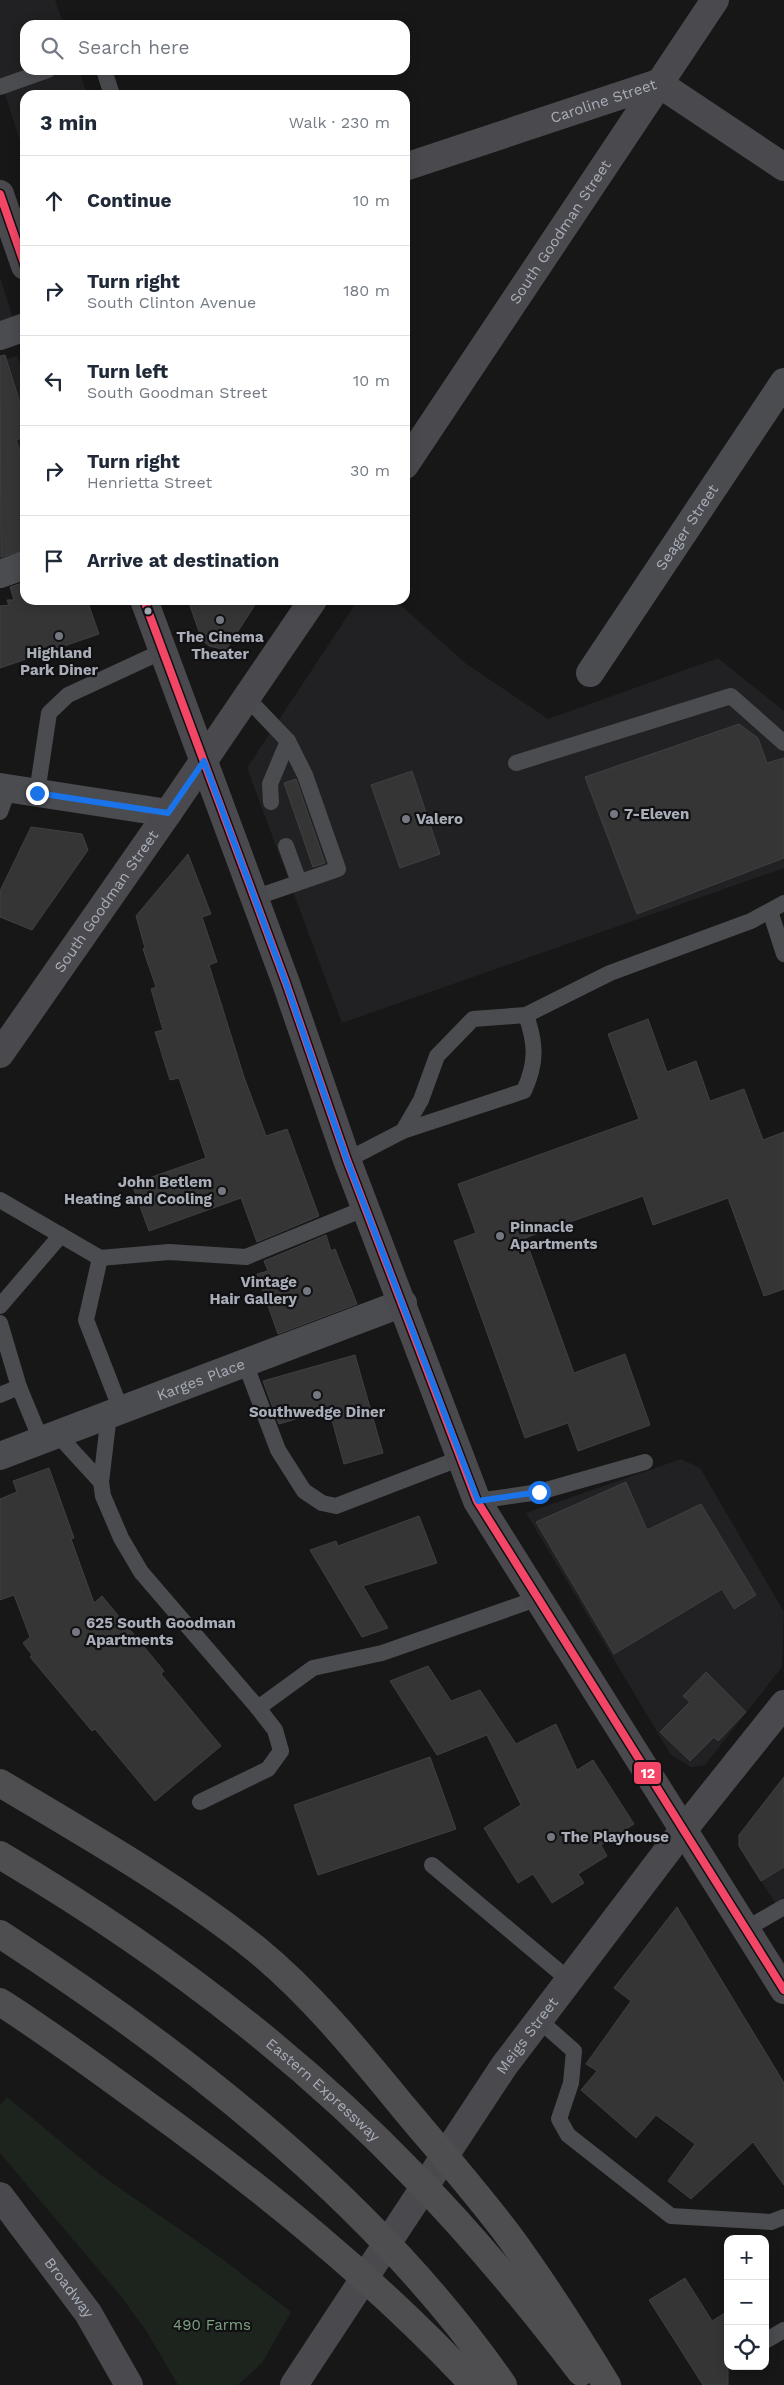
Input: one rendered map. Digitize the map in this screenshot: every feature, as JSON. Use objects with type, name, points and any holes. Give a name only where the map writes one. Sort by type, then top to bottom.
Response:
[{"type":"highway","points":[[0,1783],[84,1833],[219,1921],[257,1950],[309,1998],[356,2050],[492,2215],[540,2280],[608,2385]]},
{"type":"highway","name":"Eastern Expressway","points":[[0,1855],[93,1913],[177,1971],[299,2068],[414,2175],[451,2215],[518,2293],[591,2385]]},
{"type":"highway","points":[[0,1934],[87,1991],[172,2052],[290,2151],[401,2260],[462,2332],[503,2385]]},
{"type":"highway","points":[[0,2002],[155,2110],[272,2199],[396,2306],[474,2385]]},
{"type":"street","name":"South Goodman Street","points":[[410,457],[715,0]]},
{"type":"street","name":"Caroline Street","points":[[410,165],[658,83],[784,167]]},
{"type":"street","points":[[0,194],[20,252]]},
{"type":"street","points":[[0,336],[20,329]]},
{"type":"street","name":"Seager Street","points":[[590,673],[784,382]]},
{"type":"street","points":[[0,574],[20,566]]},
{"type":"street","points":[[146,605],[254,898],[347,1160],[478,1501],[784,1990]]},
{"type":"street","name":"South Goodman Street","points":[[0,1054],[311,605]]},
{"type":"street","points":[[3,796],[37,793],[168,813]]},
{"type":"street","name":"Karges Place","points":[[0,1456],[403,1302]]},
{"type":"street","name":"Meigs Street","points":[[294,2385],[489,2088],[684,1829],[784,1704]]},
{"type":"street","name":"Broadway","points":[[0,2196],[88,2313],[130,2385]]},
{"type":"lane","points":[[0,86],[33,75]]},
{"type":"lane","points":[[106,75],[110,90]]},
{"type":"lane","points":[[37,793],[49,713],[68,695],[164,652]]},
{"type":"lane","points":[[516,762],[731,696],[784,743]]},
{"type":"lane","points":[[247,698],[288,741],[305,775],[338,869],[254,898]]},
{"type":"lane","points":[[271,802],[270,784],[288,741]]},
{"type":"lane","points":[[286,846],[299,882]]},
{"type":"lane","points":[[403,1131],[421,1100],[437,1056],[473,1020],[526,1015],[610,973],[751,921],[777,907],[784,954]]},
{"type":"lane","points":[[347,1160],[403,1131],[524,1091],[532,1073],[534,1038],[526,1015]]},
{"type":"lane","points":[[0,1200],[100,1258],[170,1252],[246,1257],[366,1208]]},
{"type":"lane","points":[[0,1306],[61,1235]]},
{"type":"lane","points":[[100,1258],[86,1320],[115,1412],[101,1482],[104,1496],[121,1538],[141,1572],[276,1730],[281,1751],[268,1769],[200,1802]]},
{"type":"lane","points":[[0,1322],[20,1387],[49,1437],[101,1482]]},
{"type":"lane","points":[[245,1363],[278,1450],[304,1491],[322,1503],[336,1506],[461,1458]]},
{"type":"lane","points":[[0,1395],[20,1387]]},
{"type":"lane","points":[[478,1501],[539,1492],[645,1462]]},
{"type":"lane","points":[[258,1708],[313,1668],[382,1653],[539,1598]]},
{"type":"lane","points":[[432,1865],[569,1980]]},
{"type":"lane","points":[[746,1929],[784,1907]]},
{"type":"lane","points":[[539,2020],[574,2051],[571,2083],[559,2119],[568,2135],[671,2216],[772,2222],[784,2217]]},
{"type":"lane","points":[[769,2339],[784,2330]]},
{"type":"shaded area","points":[[0,0],[55,0],[62,20],[20,20],[20,75],[81,75],[85,90],[20,90],[20,141],[0,79]]},
{"type":"shaded area","points":[[0,277],[15,324],[0,335]]},
{"type":"shaded area","points":[[17,356],[20,365],[20,559],[0,565],[0,361]]},
{"type":"shaded area","points":[[355,605],[401,605],[465,663],[548,719],[718,658],[784,711],[784,868],[342,1023],[247,768]]},
{"type":"shaded area","points":[[681,1459],[700,1468],[784,1612],[782,1667],[705,1765],[691,1767],[671,1755],[526,1513]]},
{"type":"shaded area","points":[[784,1867],[784,1917],[761,1881]]},
{"type":"green space","name":"490 Farms","points":[[7,2097],[102,2176],[217,2255],[291,2312],[262,2363],[238,2385],[178,2385],[147,2332],[120,2295],[0,2153],[0,2105]]},
{"type":"building","points":[[5,355],[20,403],[20,438],[16,440],[20,451],[20,551],[1,557],[0,356]]},
{"type":"building","points":[[20,584],[20,605],[89,605],[99,634],[0,668],[0,606],[9,605],[7,600],[14,600],[10,587]]},
{"type":"building","name":"The Cinema Theater","points":[[190,605],[255,605],[226,650],[209,646],[202,640]]},
{"type":"building","points":[[739,724],[758,738],[767,763],[784,758],[784,858],[637,914],[585,777]]},
{"type":"building","name":"Valero","points":[[412,771],[440,854],[400,868],[371,785]]},
{"type":"building","points":[[296,779],[325,863],[313,867],[284,783]]},
{"type":"building","points":[[31,827],[82,834],[88,850],[32,930],[0,917],[0,891]]},
{"type":"building","points":[[188,854],[211,914],[202,917],[217,962],[209,965],[244,1077],[266,1136],[287,1129],[319,1216],[257,1242],[241,1198],[149,1231],[132,1184],[206,1158],[179,1078],[170,1080],[155,1032],[163,1030],[151,989],[156,987],[143,949],[145,948],[136,916]]},
{"type":"building","name":"Pinnacle Apartments","points":[[648,1019],[667,1072],[696,1061],[710,1101],[744,1089],[763,1140],[784,1132],[784,1289],[764,1296],[728,1198],[653,1225],[643,1196],[525,1238],[574,1373],[625,1354],[650,1425],[578,1451],[568,1423],[525,1438],[454,1241],[476,1233],[458,1184],[639,1119],[608,1034]]},
{"type":"building","name":"Vintage Hair Gallery","points":[[326,1235],[331,1251],[335,1249],[357,1304],[278,1334],[257,1274],[268,1271],[264,1261]]},
{"type":"building","name":"Southwedge Diner","points":[[355,1355],[383,1453],[344,1464],[329,1409],[279,1424],[263,1381]]},
{"type":"building","name":"625 South Goodman Apartments","points":[[49,1468],[74,1538],[71,1539],[94,1603],[102,1596],[164,1671],[161,1674],[221,1746],[155,1801],[95,1729],[92,1731],[30,1657],[32,1655],[23,1643],[30,1637],[14,1595],[0,1600],[0,1499],[17,1492],[13,1481]]},
{"type":"building","points":[[626,1482],[647,1530],[701,1504],[756,1595],[734,1609],[722,1589],[614,1654],[536,1522]]},
{"type":"building","points":[[419,1516],[437,1563],[363,1586],[388,1628],[362,1637],[310,1550],[336,1541],[338,1546]]},
{"type":"building","points":[[428,1666],[451,1701],[480,1690],[516,1744],[556,1724],[577,1770],[593,1760],[634,1824],[601,1845],[607,1856],[578,1874],[584,1883],[552,1903],[533,1874],[518,1883],[484,1828],[521,1805],[487,1735],[437,1755],[390,1681]]},
{"type":"building","points":[[706,1672],[746,1712],[718,1741],[714,1737],[690,1761],[660,1732],[690,1702],[683,1696]]},
{"type":"building","points":[[430,1757],[456,1829],[318,1875],[294,1805]]},
{"type":"building","points":[[784,1777],[784,1867],[761,1881],[739,1846],[739,1835]]},
{"type":"building","points":[[677,1907],[784,2083],[784,2185],[753,2142],[691,2199],[668,2181],[695,2144],[656,2115],[636,2138],[581,2090],[597,2071],[586,2064],[631,2001],[614,1988]]},
{"type":"building","points":[[685,2278],[712,2321],[724,2314],[724,2370],[728,2370],[728,2385],[703,2385],[649,2300]]},
{"type":"transit line","name":"12","points":[[0,194],[20,252]]},
{"type":"transit line","name":"12","points":[[146,605],[286,983],[347,1160],[477,1501],[784,1990]]},
{"type":"place","name":"The Cinema Theater","points":[[220,620]]},
{"type":"place","name":"Highland Park Diner","points":[[59,636]]},
{"type":"place","name":"7-Eleven","points":[[614,814]]},
{"type":"place","name":"Valero","points":[[406,819]]},
{"type":"place","name":"John Betlem Heating and Cooling","points":[[222,1191]]},
{"type":"place","name":"Pinnacle Apartments","points":[[500,1236]]},
{"type":"place","name":"Vintage Hair Gallery","points":[[307,1291]]},
{"type":"place","name":"Southwedge Diner","points":[[317,1395]]},
{"type":"place","name":"625 South Goodman Apartments","points":[[76,1632]]},
{"type":"place","name":"The Playhouse","points":[[551,1837]]},
{"type":"route","points":[[37,793],[168,813],[204,761],[286,983],[347,1160],[478,1501],[539,1492]]}]
